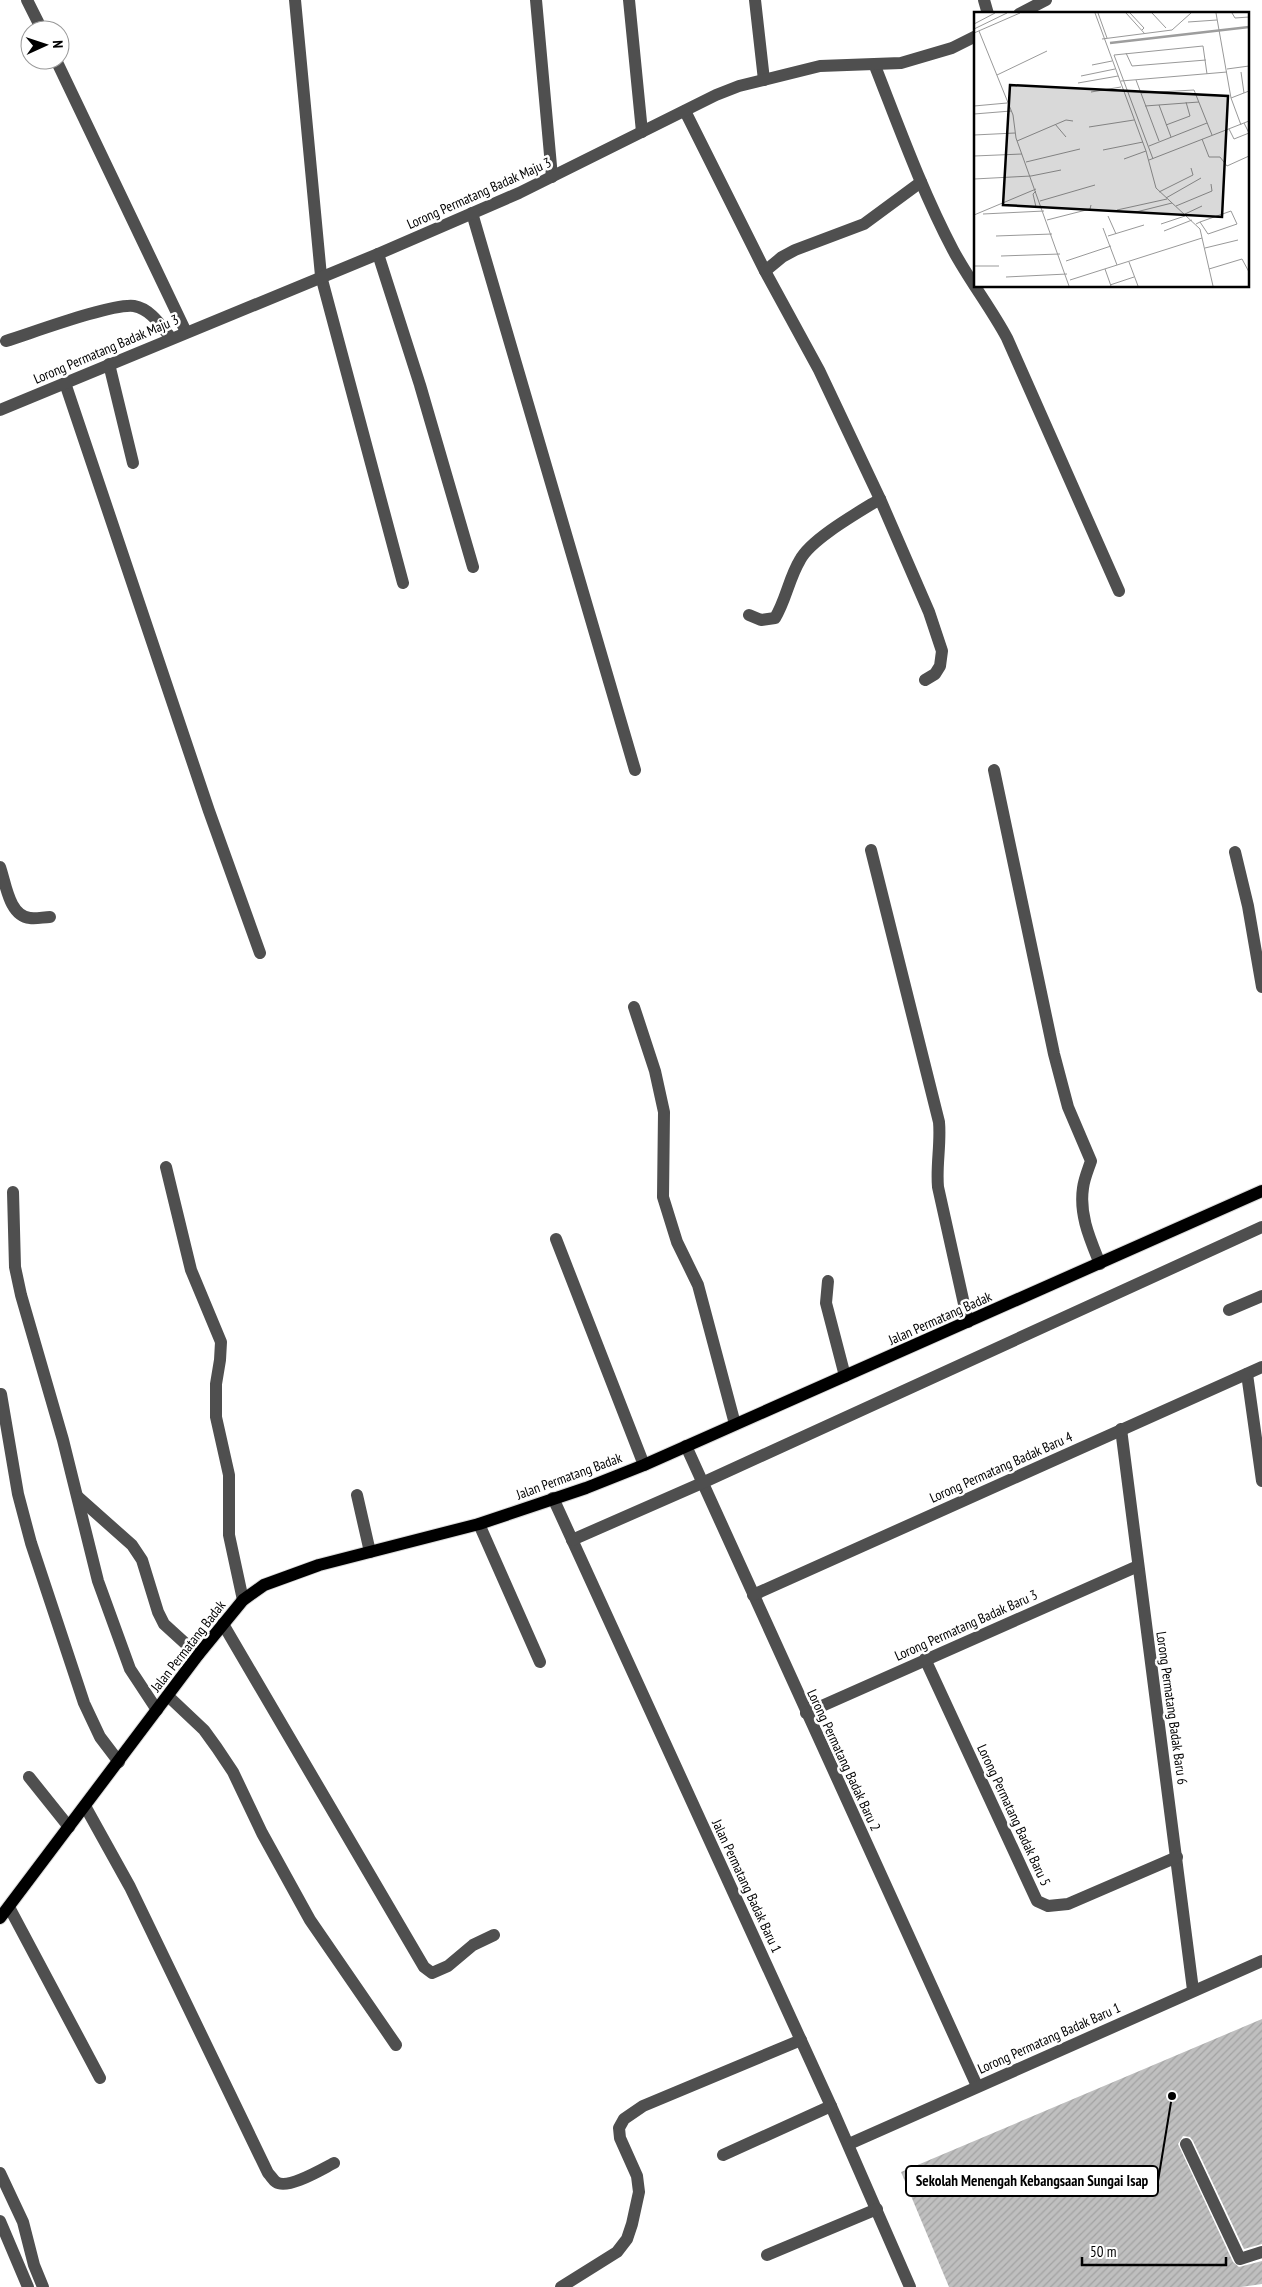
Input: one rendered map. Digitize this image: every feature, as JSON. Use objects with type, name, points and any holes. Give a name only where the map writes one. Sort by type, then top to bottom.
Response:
[{"type":"main road","name":"Jalan Permatang Badak","points":[[2,1915],[198,1655],[243,1600],[264,1585],[287,1576],[370,1552],[479,1524],[644,1465],[1262,1191]]},
{"type":"street","points":[[27,0],[37,20]]},
{"type":"street","points":[[295,0],[321,276],[403,583]]},
{"type":"street","points":[[536,0],[552,177]]},
{"type":"street","points":[[629,0],[642,132]]},
{"type":"street","points":[[755,0],[764,80]]},
{"type":"street","points":[[1023,12],[1046,0]]},
{"type":"street","name":"Lorong Permatang Badak Maju 3","points":[[0,410],[472,214],[732,89],[820,66],[847,64],[875,66],[901,63],[952,48],[974,37]]},
{"type":"street","points":[[875,66],[922,182],[953,249],[974,283]]},
{"type":"street","points":[[61,70],[186,332]]},
{"type":"street","points":[[685,110],[765,271],[819,370],[880,499],[938,637],[942,651],[940,666],[934,674],[925,680]]},
{"type":"street","points":[[765,271],[782,257],[795,250],[864,224],[922,182]]},
{"type":"street","points":[[472,214],[636,770]]},
{"type":"street","points":[[378,254],[420,385],[473,567]]},
{"type":"street","points":[[977,288],[1007,338],[1119,591]]},
{"type":"street","points":[[6,340],[115,307],[134,306],[151,314],[171,338]]},
{"type":"street","points":[[109,364],[133,463]]},
{"type":"street","points":[[65,383],[209,811],[260,952]]},
{"type":"street","points":[[749,615],[761,620],[775,618],[803,554],[844,522],[880,499]]},
{"type":"street","points":[[994,770],[1054,1054],[1068,1107],[1091,1161],[1083,1187],[1083,1211],[1085,1227],[1100,1264]]},
{"type":"street","points":[[872,850],[939,1122],[941,1138],[937,1174],[938,1187],[968,1322]]},
{"type":"street","points":[[1234,852],[1248,906],[1262,987]]},
{"type":"street","points":[[0,867],[14,910],[21,916],[30,918],[50,916]]},
{"type":"street","points":[[634,1007],[655,1071],[664,1112],[663,1197],[677,1242],[700,1291],[735,1424]]},
{"type":"street","points":[[166,1167],[191,1270],[221,1342],[216,1384],[216,1417],[229,1475],[229,1535],[243,1600]]},
{"type":"street","points":[[12,1192],[16,1267],[21,1294],[78,1497],[98,1581],[116,1636],[137,1682],[157,1710]]},
{"type":"street","points":[[572,1540],[702,1483],[1262,1227]]},
{"type":"street","points":[[556,1239],[644,1465]]},
{"type":"street","points":[[828,1281],[826,1304],[845,1376]]},
{"type":"street","points":[[1229,1310],[1262,1296]]},
{"type":"street","name":"Lorong Permatang Badak Baru 4","points":[[752,1594],[1262,1367]]},
{"type":"street","points":[[1247,1374],[1260,1444],[1262,1481]]},
{"type":"street","points":[[1,1394],[18,1494],[31,1544],[84,1703],[100,1736],[119,1762]]},
{"type":"street","name":"Lorong Permatang Badak Baru 6","points":[[1121,1429],[1193,1990]]},
{"type":"street","name":"Lorong Permatang Badak Baru 2","points":[[686,1446],[977,2086]]},
{"type":"street","points":[[357,1495],[370,1552]]},
{"type":"street","points":[[78,1497],[132,1545],[142,1560],[158,1612],[164,1624],[198,1655]]},
{"type":"street","name":"Jalan Permatang Badak Baru 1","points":[[553,1498],[849,2144],[910,2287]]},
{"type":"street","points":[[479,1524],[540,1662]]},
{"type":"street","name":"Lorong Permatang Badak Baru 3","points":[[806,1713],[1138,1566]]},
{"type":"street","points":[[223,1624],[424,1967],[432,1973],[440,1971],[473,1945],[494,1935]]},
{"type":"street","name":"Lorong Permatang Badak Baru 5","points":[[925,1659],[1037,1901],[1048,1906],[1068,1904],[1177,1857]]},
{"type":"street","points":[[168,1696],[204,1730],[233,1772],[262,1833],[310,1920],[396,2045]]},
{"type":"street","points":[[30,1777],[69,1827]]},
{"type":"street","points":[[85,1806],[142,1912],[268,2173],[276,2182],[283,2185],[293,2183],[334,2163]]},
{"type":"street","points":[[2,1915],[100,2078]]},
{"type":"street","name":"Lorong Permatang Badak Baru 1","points":[[849,2144],[1262,1961]]},
{"type":"street","points":[[561,2287],[617,2252],[627,2239],[639,2192],[636,2176],[620,2138],[619,2128],[624,2120],[643,2106],[801,2040]]},
{"type":"street","points":[[723,2155],[831,2106]]},
{"type":"street","points":[[1186,2144],[1240,2259],[1262,2252]]},
{"type":"street","points":[[0,2173],[25,2228],[30,2253],[43,2287]]},
{"type":"street","points":[[767,2255],[877,2209]]},
{"type":"street","points":[[0,2221],[28,2287]]},
{"type":"building","points":[[1262,2019],[1262,2244],[1244,2249],[1193,2141],[1190,2137],[1183,2136],[1178,2144],[1233,2262],[1239,2267],[1262,2261],[1262,2284],[1241,2287],[949,2287],[901,2172]]},
{"type":"place","name":"Sekolah Menengah Kebangsaan Sungai Isap","points":[[1172,2096]]}]
